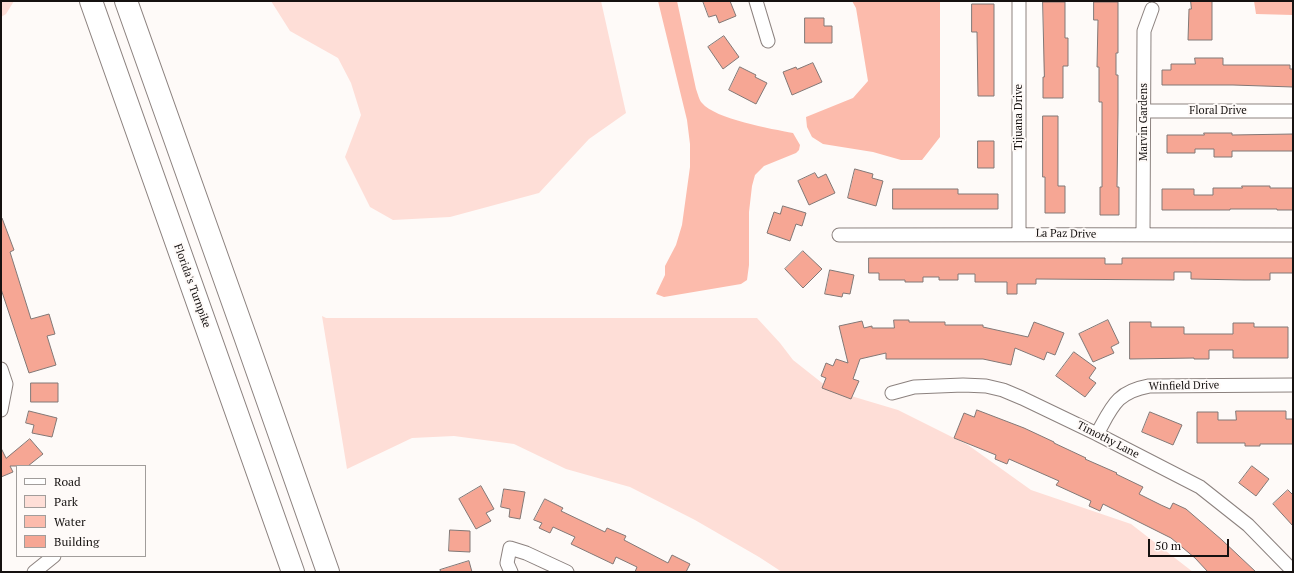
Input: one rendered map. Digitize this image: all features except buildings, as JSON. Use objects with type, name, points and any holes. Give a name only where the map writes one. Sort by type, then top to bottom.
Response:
[{"type":"highway","name":"Florida's Turnpike","points":[[91,1],[293,572]]},
{"type":"highway","points":[[126,1],[328,572]]},
{"type":"street","points":[[756,1],[768,41]]},
{"type":"street","name":"Tijuana Drive","points":[[1019,1],[1020,234]]},
{"type":"street","name":"Marvin Gardens","points":[[1143,235],[1144,31],[1152,9]]},
{"type":"street","name":"Floral Drive","points":[[1144,111],[1293,111]]},
{"type":"street","name":"La Paz Drive","points":[[839,235],[1293,235]]},
{"type":"street","points":[[1,369],[6,384],[1,410]]},
{"type":"street","name":"Timothy Lane","points":[[892,393],[914,387],[962,385],[986,386],[1003,390],[1022,398],[1097,434],[1200,487],[1248,525],[1293,571]]},
{"type":"street","name":"Winfield Drive","points":[[1097,434],[1114,404],[1124,395],[1135,389],[1149,386],[1293,385]]},
{"type":"street","points":[[511,572],[507,563],[510,548],[526,553],[553,569],[566,572]]},
{"type":"street","points":[[34,572],[53,557]]},
{"type":"green space","points":[[1,1],[14,1],[6,14],[1,17]]},
{"type":"green space","points":[[271,1],[601,1],[626,113],[589,139],[539,193],[450,217],[393,220],[370,207],[345,157],[361,115],[351,83],[338,58],[290,31]]},
{"type":"green space","points":[[322,316],[326,318],[757,318],[793,360],[831,390],[898,410],[968,445],[1031,490],[1131,524],[1193,572],[782,572],[695,520],[630,487],[566,469],[514,444],[454,436],[412,438],[347,469]]},
{"type":"water","points":[[658,1],[677,1],[696,89],[702,103],[709,109],[731,118],[758,126],[793,133],[800,145],[799,150],[796,153],[764,166],[755,175],[752,186],[749,212],[749,265],[747,280],[741,284],[664,297],[656,294],[665,275],[665,266],[676,245],[682,225],[690,167],[690,144],[687,120]]},
{"type":"water","points":[[852,1],[940,1],[940,137],[922,160],[901,160],[873,152],[823,144],[812,137],[807,127],[806,117],[853,98],[868,81],[856,8]]},
{"type":"water","points":[[1254,1],[1293,1],[1293,15],[1256,14]]}]
